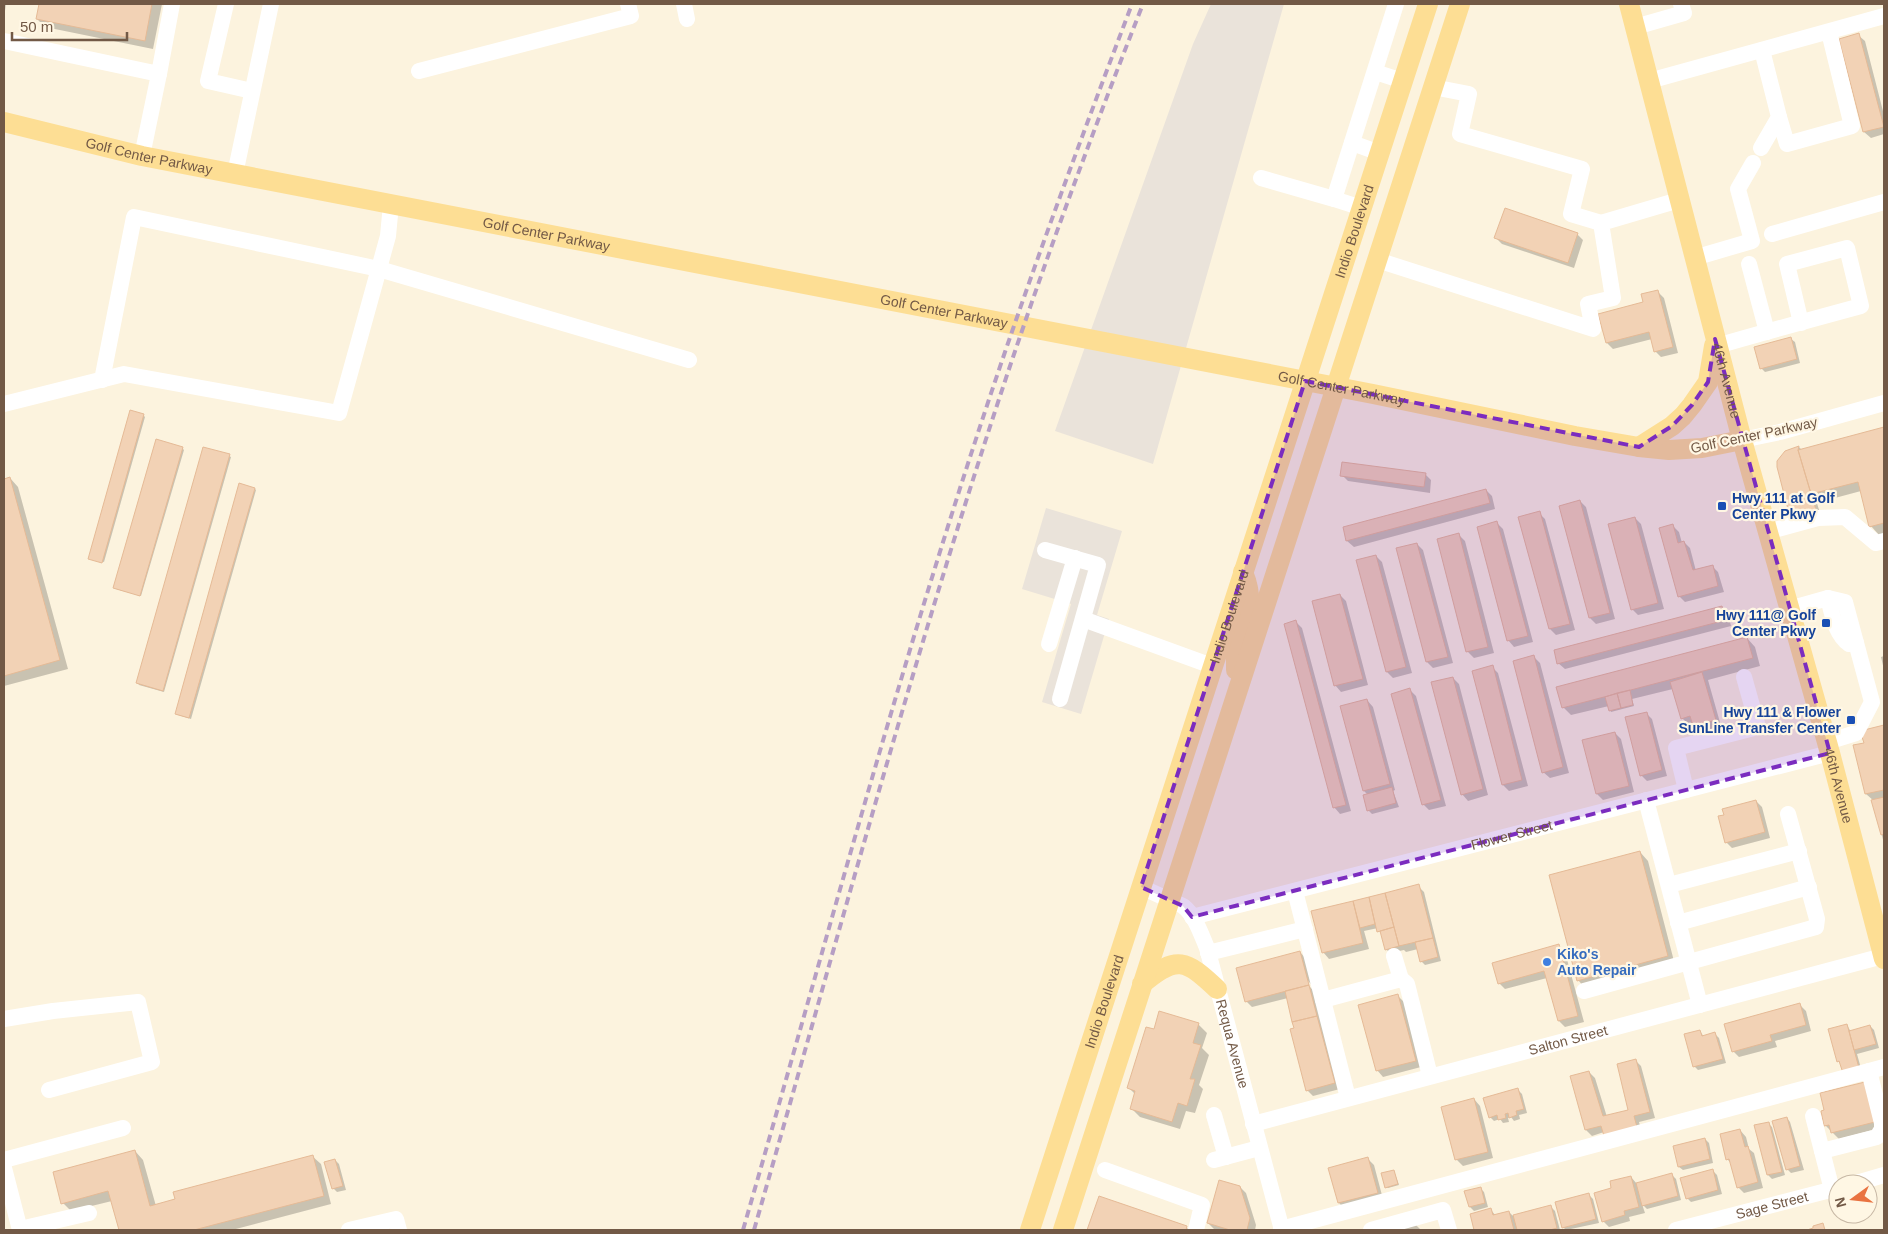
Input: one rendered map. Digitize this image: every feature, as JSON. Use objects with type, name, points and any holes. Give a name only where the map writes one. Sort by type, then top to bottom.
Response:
[{"type":"main road","name":"Indio Boulevard","points":[[1030,1230],[1428,4]]},
{"type":"main road","points":[[1064,1230],[1460,4]]},
{"type":"main road","name":"46th Avenue","points":[[1629,4],[1742,440],[1829,747],[1884,958]]},
{"type":"main road","name":"Golf Center Parkway","points":[[4,122],[142,156],[769,276],[1373,394],[1576,436],[1669,450],[1702,448],[1742,440]]},
{"type":"main road","points":[[1639,447],[1672,426],[1692,405],[1708,382],[1716,342]]},
{"type":"main road","points":[[1235,699],[1236,649],[1250,604],[1249,588],[1243,572]]},
{"type":"main road","points":[[1142,984],[1158,970],[1169,965],[1178,964],[1196,969],[1217,989]]},
{"type":"street","points":[[142,156],[172,4]]},
{"type":"street","points":[[226,4],[208,81],[252,92]]},
{"type":"street","points":[[234,174],[271,4]]},
{"type":"street","points":[[419,71],[631,16],[628,4]]},
{"type":"street","points":[[1334,199],[1396,4]]},
{"type":"street","points":[[1635,26],[1684,13],[1681,4]]},
{"type":"street","points":[[1649,81],[1884,16]]},
{"type":"street","points":[[1762,50],[1787,144],[1852,126],[1829,32]]},
{"type":"street","points":[[4,42],[159,74]]},
{"type":"street","points":[[1374,72],[1403,80]]},
{"type":"street","points":[[1433,87],[1469,94],[1460,134],[1582,169],[1571,214],[1601,223],[1679,200]]},
{"type":"street","points":[[1762,148],[1779,117]]},
{"type":"street","points":[[1352,143],[1380,153]]},
{"type":"street","points":[[1694,258],[1752,241],[1738,189],[1753,163]]},
{"type":"street","points":[[1261,178],[1362,208]]},
{"type":"street","points":[[1772,234],[1884,202]]},
{"type":"street","points":[[4,404],[124,374],[339,413],[388,236],[391,204]]},
{"type":"street","points":[[102,380],[134,216],[379,269],[689,360]]},
{"type":"street","points":[[1377,260],[1593,329],[1588,304],[1613,298],[1601,223]]},
{"type":"street","points":[[1716,342],[1767,332],[1861,306],[1847,248],[1786,264],[1801,322]]},
{"type":"street","points":[[1749,264],[1767,332]]},
{"type":"street","name":"Golf Center Parkway","points":[[1742,440],[1780,432],[1884,403]]},
{"type":"street","points":[[1767,532],[1818,518],[1845,517],[1876,543],[1884,541]]},
{"type":"street","points":[[1045,550],[1098,565],[1060,699]]},
{"type":"street","points":[[1050,644],[1075,558]]},
{"type":"street","name":"Flower Street","points":[[1192,917],[1686,790],[1829,747],[1856,733],[1872,702],[1856,643],[1849,644],[1841,635],[1828,598],[1789,609]]},
{"type":"street","points":[[1083,619],[1212,666]]},
{"type":"street","points":[[1686,790],[1676,748],[1758,727],[1744,676]]},
{"type":"street","points":[[1646,800],[1700,1005]]},
{"type":"street","points":[[1584,991],[1816,927],[1817,920],[1809,887],[1788,814]]},
{"type":"street","points":[[1668,885],[1799,850]]},
{"type":"street","points":[[1678,923],[1809,887]]},
{"type":"street","name":"Requa Avenue","points":[[1142,888],[1188,909],[1208,953],[1281,1229]]},
{"type":"street","points":[[1294,891],[1348,1098]]},
{"type":"street","points":[[1208,953],[1305,929]]},
{"type":"street","points":[[1394,956],[1401,979],[1407,984],[1430,1076]]},
{"type":"street","name":"Salton Street","points":[[1253,1124],[1884,958]]},
{"type":"street","points":[[1323,1000],[1401,979]]},
{"type":"street","points":[[4,1019],[53,1011],[138,1002],[152,1062],[49,1090]]},
{"type":"street","points":[[1281,1229],[1876,1069],[1882,1123],[1880,1134],[1877,1137],[1822,1151]]},
{"type":"street","points":[[1214,1115],[1220,1159],[1259,1148]]},
{"type":"street","points":[[1813,1116],[1830,1174]]},
{"type":"street","points":[[4,1160],[123,1128]]},
{"type":"street","points":[[4,1168],[20,1230],[89,1212]]},
{"type":"street","points":[[1105,1170],[1202,1205],[1196,1230]]},
{"type":"street","name":"Sage Street","points":[[1676,1230],[1828,1191]]},
{"type":"street","points":[[1371,1230],[1443,1210],[1448,1230]]},
{"type":"street","points":[[349,1230],[396,1219],[399,1230]]},
{"type":"highlighted area","points":[[1715,339],[1830,753],[1192,917],[1183,906],[1141,887],[1305,381],[1639,447],[1672,426],[1692,405],[1708,382]]},
{"type":"shaded area","points":[[1211,4],[1284,4],[1153,464],[1055,431],[1193,44]]},
{"type":"shaded area","points":[[1046,508],[1122,531],[1097,615],[1109,619],[1081,714],[1042,702],[1071,604],[1022,589]]},
{"type":"building","points":[[39,4],[152,4],[145,41],[36,19]]},
{"type":"building","points":[[1859,33],[1884,127],[1863,132],[1839,39]]},
{"type":"building","points":[[1505,208],[1578,233],[1568,263],[1494,238]]},
{"type":"building","points":[[1658,290],[1673,347],[1654,352],[1649,332],[1606,343],[1598,314],[1643,302],[1641,294]]},
{"type":"building","points":[[1791,337],[1797,359],[1760,369],[1754,347]]},
{"type":"building","points":[[130,410],[144,414],[102,563],[88,559]]},
{"type":"building","points":[[1884,427],[1884,523],[1869,527],[1858,482],[1811,494],[1798,450]]},
{"type":"building","points":[[156,439],[183,447],[140,596],[113,588]]},
{"type":"building","points":[[1799,446],[1798,450],[1816,510],[1790,517],[1777,461],[1785,451]]},
{"type":"building","points":[[203,447],[230,454],[163,691],[136,683]]},
{"type":"building","points":[[1342,462],[1426,473],[1424,487],[1340,476]]},
{"type":"building","points":[[10,477],[60,660],[4,676],[4,479]]},
{"type":"building","points":[[239,483],[255,488],[189,718],[175,714]]},
{"type":"building","points":[[1486,489],[1490,503],[1346,541],[1343,527]]},
{"type":"building","points":[[1580,500],[1610,613],[1589,618],[1559,506]]},
{"type":"building","points":[[1540,511],[1570,624],[1549,629],[1518,517]]},
{"type":"building","points":[[1635,517],[1658,603],[1631,610],[1608,524]]},
{"type":"building","points":[[1497,521],[1528,636],[1507,641],[1477,527]]},
{"type":"building","points":[[1673,524],[1678,543],[1684,541],[1693,570],[1713,565],[1718,586],[1678,597],[1659,528]]},
{"type":"building","points":[[1459,533],[1488,647],[1466,652],[1437,539]]},
{"type":"building","points":[[1417,543],[1448,657],[1426,662],[1396,548]]},
{"type":"building","points":[[1376,555],[1406,667],[1386,672],[1356,560]]},
{"type":"building","points":[[1340,594],[1363,679],[1334,686],[1312,601]]},
{"type":"building","points":[[1722,606],[1726,620],[1557,664],[1554,650]]},
{"type":"building","points":[[1296,620],[1346,805],[1333,808],[1284,624]]},
{"type":"building","points":[[1747,637],[1753,658],[1562,708],[1556,687]]},
{"type":"building","points":[[1534,655],[1563,767],[1542,773],[1513,661]]},
{"type":"building","points":[[1493,665],[1522,780],[1502,785],[1472,671]]},
{"type":"building","points":[[1702,672],[1716,720],[1693,726],[1690,716],[1681,719],[1670,682]]},
{"type":"building","points":[[1453,677],[1483,789],[1461,795],[1431,682]]},
{"type":"building","points":[[1410,688],[1441,800],[1422,805],[1391,694]]},
{"type":"building","points":[[1630,690],[1633,705],[1621,708],[1617,693]]},
{"type":"building","points":[[1617,693],[1621,708],[1609,711],[1605,697]]},
{"type":"building","points":[[1367,699],[1390,784],[1363,791],[1340,706]]},
{"type":"building","points":[[1647,712],[1662,770],[1640,776],[1625,717]]},
{"type":"building","points":[[1884,725],[1884,790],[1865,794],[1853,745],[1864,743],[1860,731]]},
{"type":"building","points":[[1615,732],[1629,786],[1596,794],[1582,740]]},
{"type":"building","points":[[1392,787],[1396,803],[1367,811],[1363,795]]},
{"type":"building","points":[[1884,797],[1884,834],[1881,835],[1871,800]]},
{"type":"building","points":[[1756,800],[1765,832],[1725,843],[1718,816],[1724,815],[1722,809]]},
{"type":"building","points":[[1640,851],[1668,956],[1577,981],[1549,875]]},
{"type":"building","points":[[1419,884],[1433,938],[1399,946],[1385,893]]},
{"type":"building","points":[[1385,893],[1394,927],[1377,932],[1369,897]]},
{"type":"building","points":[[1369,897],[1375,924],[1360,928],[1353,901]]},
{"type":"building","points":[[1353,901],[1363,943],[1322,953],[1311,911]]},
{"type":"building","points":[[1394,927],[1399,946],[1385,950],[1380,931]]},
{"type":"building","points":[[1433,938],[1438,957],[1420,962],[1415,942]]},
{"type":"building","points":[[1559,944],[1578,1016],[1558,1021],[1544,971],[1498,984],[1492,963]]},
{"type":"building","points":[[1300,951],[1309,985],[1245,1002],[1236,968]]},
{"type":"building","points":[[1309,985],[1317,1016],[1292,1022],[1285,991]]},
{"type":"building","points":[[1398,994],[1416,1061],[1376,1071],[1358,1005]]},
{"type":"building","points":[[1800,1003],[1806,1025],[1770,1035],[1772,1041],[1732,1052],[1724,1024]]},
{"type":"building","points":[[1159,1011],[1199,1023],[1193,1043],[1201,1045],[1190,1079],[1195,1079],[1187,1106],[1178,1103],[1172,1122],[1130,1109],[1135,1091],[1127,1088],[1146,1027],[1154,1029]]},
{"type":"building","points":[[1317,1016],[1335,1083],[1306,1091],[1290,1029],[1294,1028],[1292,1022]]},
{"type":"building","points":[[1847,1024],[1859,1068],[1843,1073],[1839,1061],[1837,1062],[1828,1029]]},
{"type":"building","points":[[1870,1025],[1876,1044],[1854,1050],[1849,1031]]},
{"type":"building","points":[[1700,1030],[1702,1036],[1715,1032],[1723,1059],[1693,1067],[1684,1034]]},
{"type":"building","points":[[1636,1059],[1650,1112],[1634,1116],[1637,1127],[1604,1136],[1601,1126],[1585,1130],[1570,1076],[1589,1071],[1603,1116],[1628,1110],[1617,1064]]},
{"type":"building","points":[[1869,1081],[1879,1121],[1831,1133],[1829,1125],[1824,1126],[1821,1111],[1824,1110],[1820,1093]]},
{"type":"building","points":[[1518,1088],[1524,1109],[1516,1111],[1517,1115],[1509,1118],[1508,1113],[1505,1114],[1506,1118],[1498,1120],[1497,1115],[1489,1118],[1483,1098]]},
{"type":"building","points":[[1474,1098],[1488,1152],[1455,1160],[1441,1107]]},
{"type":"building","points":[[1787,1117],[1800,1166],[1786,1170],[1772,1121]]},
{"type":"building","points":[[1769,1122],[1782,1172],[1767,1175],[1754,1125]]},
{"type":"building","points":[[1740,1129],[1745,1147],[1748,1146],[1758,1182],[1737,1188],[1729,1159],[1726,1160],[1720,1134]]},
{"type":"building","points":[[1705,1138],[1710,1159],[1678,1167],[1673,1146]]},
{"type":"building","points":[[135,1150],[150,1206],[175,1199],[173,1192],[313,1155],[324,1196],[194,1230],[119,1230],[108,1191],[61,1204],[53,1172]]},
{"type":"building","points":[[1368,1157],[1378,1193],[1338,1203],[1328,1168]]},
{"type":"building","points":[[335,1159],[343,1186],[332,1189],[324,1162]]},
{"type":"building","points":[[1713,1169],[1718,1190],[1686,1199],[1680,1178]]},
{"type":"building","points":[[1394,1170],[1398,1184],[1385,1188],[1381,1173]]},
{"type":"building","points":[[1672,1173],[1678,1196],[1642,1206],[1636,1183]]},
{"type":"building","points":[[1631,1176],[1639,1207],[1624,1211],[1625,1215],[1602,1222],[1594,1193],[1611,1188],[1610,1181]]},
{"type":"building","points":[[1219,1180],[1240,1186],[1250,1218],[1247,1230],[1230,1230],[1207,1223]]},
{"type":"building","points":[[1481,1187],[1485,1203],[1469,1207],[1464,1191]]},
{"type":"building","points":[[1589,1193],[1596,1219],[1562,1228],[1555,1202]]},
{"type":"building","points":[[1099,1196],[1187,1226],[1186,1230],[1087,1230]]},
{"type":"building","points":[[1551,1205],[1557,1228],[1550,1230],[1517,1230],[1513,1215]]},
{"type":"building","points":[[1491,1208],[1493,1215],[1509,1211],[1514,1230],[1474,1230],[1470,1214]]},
{"type":"building","points":[[1823,1223],[1825,1230],[1807,1230],[1813,1228],[1813,1226]]},
{"type":"railway","points":[[743,1230],[884,736],[944,540],[993,387],[1031,277],[1132,4]]},
{"type":"railway","points":[[754,1230],[867,832],[956,534],[1042,273],[1143,4]]},
{"type":"place","name":"Hwy 111 at Golf Center Pkwy","points":[[1722,506]]},
{"type":"place","name":"Hwy 111@ Golf Center Pkwy","points":[[1826,623]]},
{"type":"place","name":"Hwy 111 & Flower SunLine Transfer Center","points":[[1851,720]]},
{"type":"place","name":"Kiko's Auto Repair","points":[[1547,962]]}]
